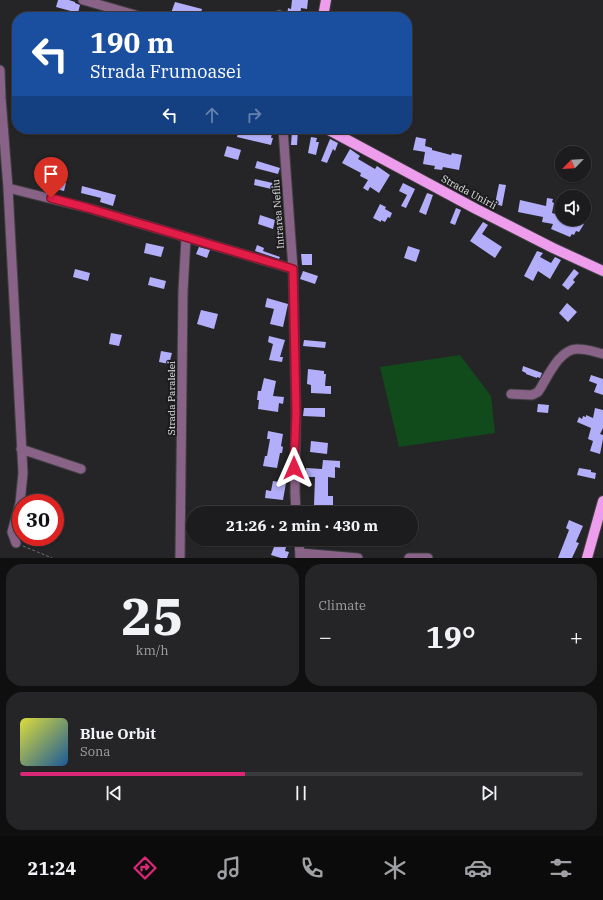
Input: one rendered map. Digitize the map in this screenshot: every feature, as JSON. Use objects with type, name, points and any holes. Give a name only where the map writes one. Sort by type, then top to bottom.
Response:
[{"type":"main road","points":[[324,12],[326,0]]},
{"type":"main road","name":"Strada Unirii","points":[[336,134],[476,209],[553,248],[603,270]]},
{"type":"main road","points":[[587,558],[603,501]]},
{"type":"street","points":[[83,0],[125,12]]},
{"type":"street","points":[[0,70],[8,188],[23,473],[21,494]]},
{"type":"street","name":"Intrarea Nefliu","points":[[284,134],[293,269],[296,412],[296,506]]},
{"type":"street","points":[[8,188],[82,206],[293,269]]},
{"type":"street","name":"Strada Paralelei","points":[[180,558],[186,238]]},
{"type":"street","points":[[511,394],[532,395],[538,392],[554,365],[564,353],[570,350],[578,349],[603,354]]},
{"type":"street","points":[[21,450],[81,469]]},
{"type":"street","points":[[299,546],[300,556],[358,558]]},
{"type":"street","points":[[409,558],[428,558]]},
{"type":"path","points":[[23,546],[52,558]]},
{"type":"green space","points":[[460,355],[491,396],[495,433],[399,447],[380,367]]},
{"type":"building","points":[[58,0],[69,0],[80,5],[78,12],[56,7]]},
{"type":"building","points":[[292,0],[308,0],[307,9],[301,8],[301,12],[288,12],[288,8],[291,9]]},
{"type":"building","points":[[175,2],[202,9],[201,12],[171,12]]},
{"type":"building","points":[[238,134],[272,134],[271,138],[273,138],[271,145],[237,137]]},
{"type":"building","points":[[292,134],[298,134],[297,145],[291,145]]},
{"type":"building","points":[[311,137],[317,138],[316,142],[319,142],[316,155],[308,153]]},
{"type":"building","points":[[416,137],[426,139],[425,146],[432,148],[432,150],[451,155],[452,153],[462,155],[459,170],[443,167],[442,170],[434,169],[435,166],[423,164],[425,152],[413,150]]},
{"type":"building","points":[[330,139],[338,143],[335,151],[333,149],[327,163],[321,161]]},
{"type":"building","points":[[227,146],[241,150],[238,160],[224,156]]},
{"type":"building","points":[[350,149],[360,156],[358,159],[375,169],[377,166],[390,175],[379,193],[370,187],[368,191],[363,188],[368,180],[360,176],[361,173],[342,163]]},
{"type":"building","points":[[257,161],[280,168],[278,174],[255,168]]},
{"type":"building","points":[[255,179],[277,184],[276,190],[254,185]]},
{"type":"building","points":[[54,180],[66,183],[64,191],[52,188]]},
{"type":"building","points":[[403,183],[415,189],[406,208],[401,206],[407,195],[399,191]]},
{"type":"building","points":[[499,184],[506,185],[502,206],[495,204]]},
{"type":"building","points":[[82,186],[116,195],[113,206],[100,202],[101,198],[81,193]]},
{"type":"building","points":[[427,193],[433,195],[426,215],[419,212]]},
{"type":"building","points":[[547,198],[553,199],[552,202],[554,203],[552,213],[555,214],[555,226],[583,226],[579,232],[576,231],[574,235],[572,234],[570,237],[551,229],[553,224],[542,222],[543,217],[518,212],[520,200],[546,206]]},
{"type":"building","points":[[380,204],[392,213],[390,218],[388,217],[385,222],[381,220],[381,222],[373,218]]},
{"type":"building","points":[[456,208],[461,210],[455,225],[450,223]]},
{"type":"building","points":[[260,215],[275,220],[273,229],[258,224]]},
{"type":"building","points":[[483,222],[488,225],[482,234],[502,247],[495,258],[470,241]]},
{"type":"building","points":[[146,243],[164,247],[161,257],[144,253]]},
{"type":"building","points":[[257,245],[264,248],[263,251],[280,257],[279,259],[255,251]]},
{"type":"building","points":[[408,246],[420,250],[416,262],[404,258]]},
{"type":"building","points":[[199,247],[210,250],[207,258],[196,254]]},
{"type":"building","points":[[537,251],[543,253],[540,257],[551,263],[555,257],[561,260],[550,279],[538,271],[533,281],[524,276]]},
{"type":"building","points":[[301,254],[312,254],[312,265],[302,265]]},
{"type":"building","points":[[75,269],[90,273],[88,281],[73,277]]},
{"type":"building","points":[[574,269],[579,273],[573,280],[575,282],[568,290],[562,285]]},
{"type":"building","points":[[303,271],[318,276],[315,284],[300,279]]},
{"type":"building","points":[[150,277],[166,281],[164,289],[148,285]]},
{"type":"building","points":[[267,298],[288,304],[283,327],[270,324],[274,309],[265,307]]},
{"type":"building","points":[[567,303],[577,312],[568,322],[559,313]]},
{"type":"building","points":[[201,310],[218,314],[214,329],[197,324]]},
{"type":"building","points":[[111,333],[122,335],[119,346],[109,344]]},
{"type":"building","points":[[269,336],[285,340],[280,357],[283,357],[282,362],[269,360],[273,344],[268,342]]},
{"type":"building","points":[[304,340],[326,342],[325,348],[303,346]]},
{"type":"building","points":[[161,351],[172,353],[169,364],[159,362]]},
{"type":"building","points":[[523,366],[542,373],[540,378],[526,374],[522,371]]},
{"type":"building","points":[[308,369],[324,371],[324,374],[326,374],[325,386],[331,386],[331,394],[311,393],[311,385],[307,384]]},
{"type":"building","points":[[591,375],[603,379],[603,395],[594,392],[597,384],[589,381]]},
{"type":"building","points":[[264,378],[276,381],[273,396],[284,397],[283,404],[279,403],[278,412],[258,409],[258,391],[261,391]]},
{"type":"building","points":[[538,404],[549,405],[548,413],[537,412]]},
{"type":"building","points":[[304,408],[325,408],[325,417],[303,416]]},
{"type":"building","points":[[595,408],[603,410],[603,428],[600,434],[603,435],[603,439],[600,454],[590,451],[593,441],[588,439],[591,428],[577,422],[579,417],[582,419],[583,416],[586,417],[586,415],[593,418]]},
{"type":"building","points":[[268,431],[283,434],[281,446],[283,447],[282,453],[280,453],[277,468],[263,466],[265,456],[267,456],[270,439],[267,439]]},
{"type":"building","points":[[311,441],[328,443],[327,454],[310,452]]},
{"type":"building","points":[[323,460],[340,461],[340,468],[335,467],[335,478],[328,477],[328,496],[333,496],[333,506],[314,506],[315,477],[305,477],[306,468],[322,469]]},
{"type":"building","points":[[579,468],[591,470],[591,472],[596,473],[595,479],[577,475]]},
{"type":"building","points":[[273,481],[286,483],[283,500],[265,498],[266,490],[271,491]]},
{"type":"building","points":[[569,520],[583,526],[576,542],[579,543],[572,558],[558,558],[569,530],[566,528]]},
{"type":"building","points":[[274,546],[286,546],[285,551],[289,552],[287,558],[271,555]]},
{"type":"route","points":[[51,198],[293,269],[296,412],[294,468]]}]
